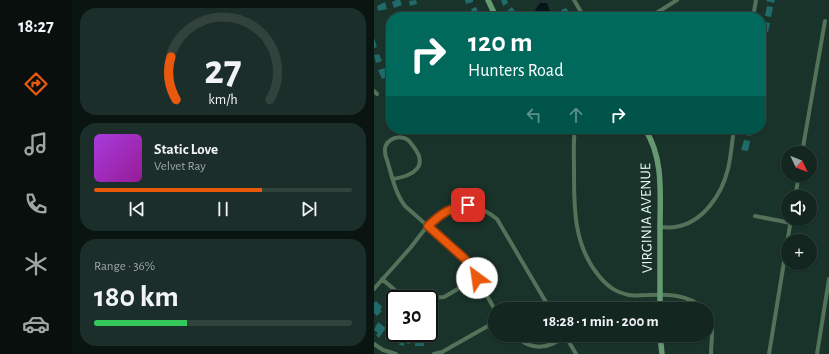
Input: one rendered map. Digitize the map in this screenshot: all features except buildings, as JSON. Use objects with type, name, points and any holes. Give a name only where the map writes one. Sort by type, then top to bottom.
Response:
[{"type":"street","points":[[488,0],[494,12]]},
{"type":"street","points":[[574,0],[581,12]]},
{"type":"street","points":[[658,12],[677,0]]},
{"type":"street","points":[[754,12],[756,0]]},
{"type":"street","points":[[803,146],[825,21]]},
{"type":"street","points":[[575,134],[574,197],[576,222],[580,243],[590,265],[607,286],[618,292],[630,296],[660,295],[685,298],[695,302]]},
{"type":"street","name":"VIRGINIA AVENUE","points":[[648,134],[653,144],[659,165],[660,302]]},
{"type":"street","points":[[660,227],[675,227],[691,222],[702,214],[714,200],[723,184],[728,169],[733,134]]},
{"type":"street","points":[[393,179],[410,176],[414,173],[419,163],[419,155],[415,148],[408,140],[404,138],[393,138],[385,147],[385,152],[398,198],[405,206],[465,259],[490,302]]},
{"type":"street","points":[[374,289],[428,226],[442,213],[468,205],[476,206],[497,219],[546,302]]},
{"type":"street","points":[[755,216],[781,220]]},
{"type":"street","points":[[769,354],[790,226]]},
{"type":"street","points":[[438,297],[444,297],[477,278]]},
{"type":"street","points":[[382,279],[395,290]]},
{"type":"street","points":[[817,354],[829,279]]},
{"type":"street","points":[[434,354],[442,352],[488,326]]},
{"type":"street","points":[[522,342],[529,346],[541,347],[557,342]]},
{"type":"street","points":[[569,342],[576,354]]},
{"type":"street","points":[[661,342],[662,354]]},
{"type":"street","points":[[711,354],[712,342]]},
{"type":"street","points":[[374,344],[383,350],[396,354]]},
{"type":"shaded area","points":[[540,3],[547,3],[550,12],[536,12],[535,10]]},
{"type":"route","points":[[468,205],[442,213],[428,226],[465,259],[477,278]]}]
